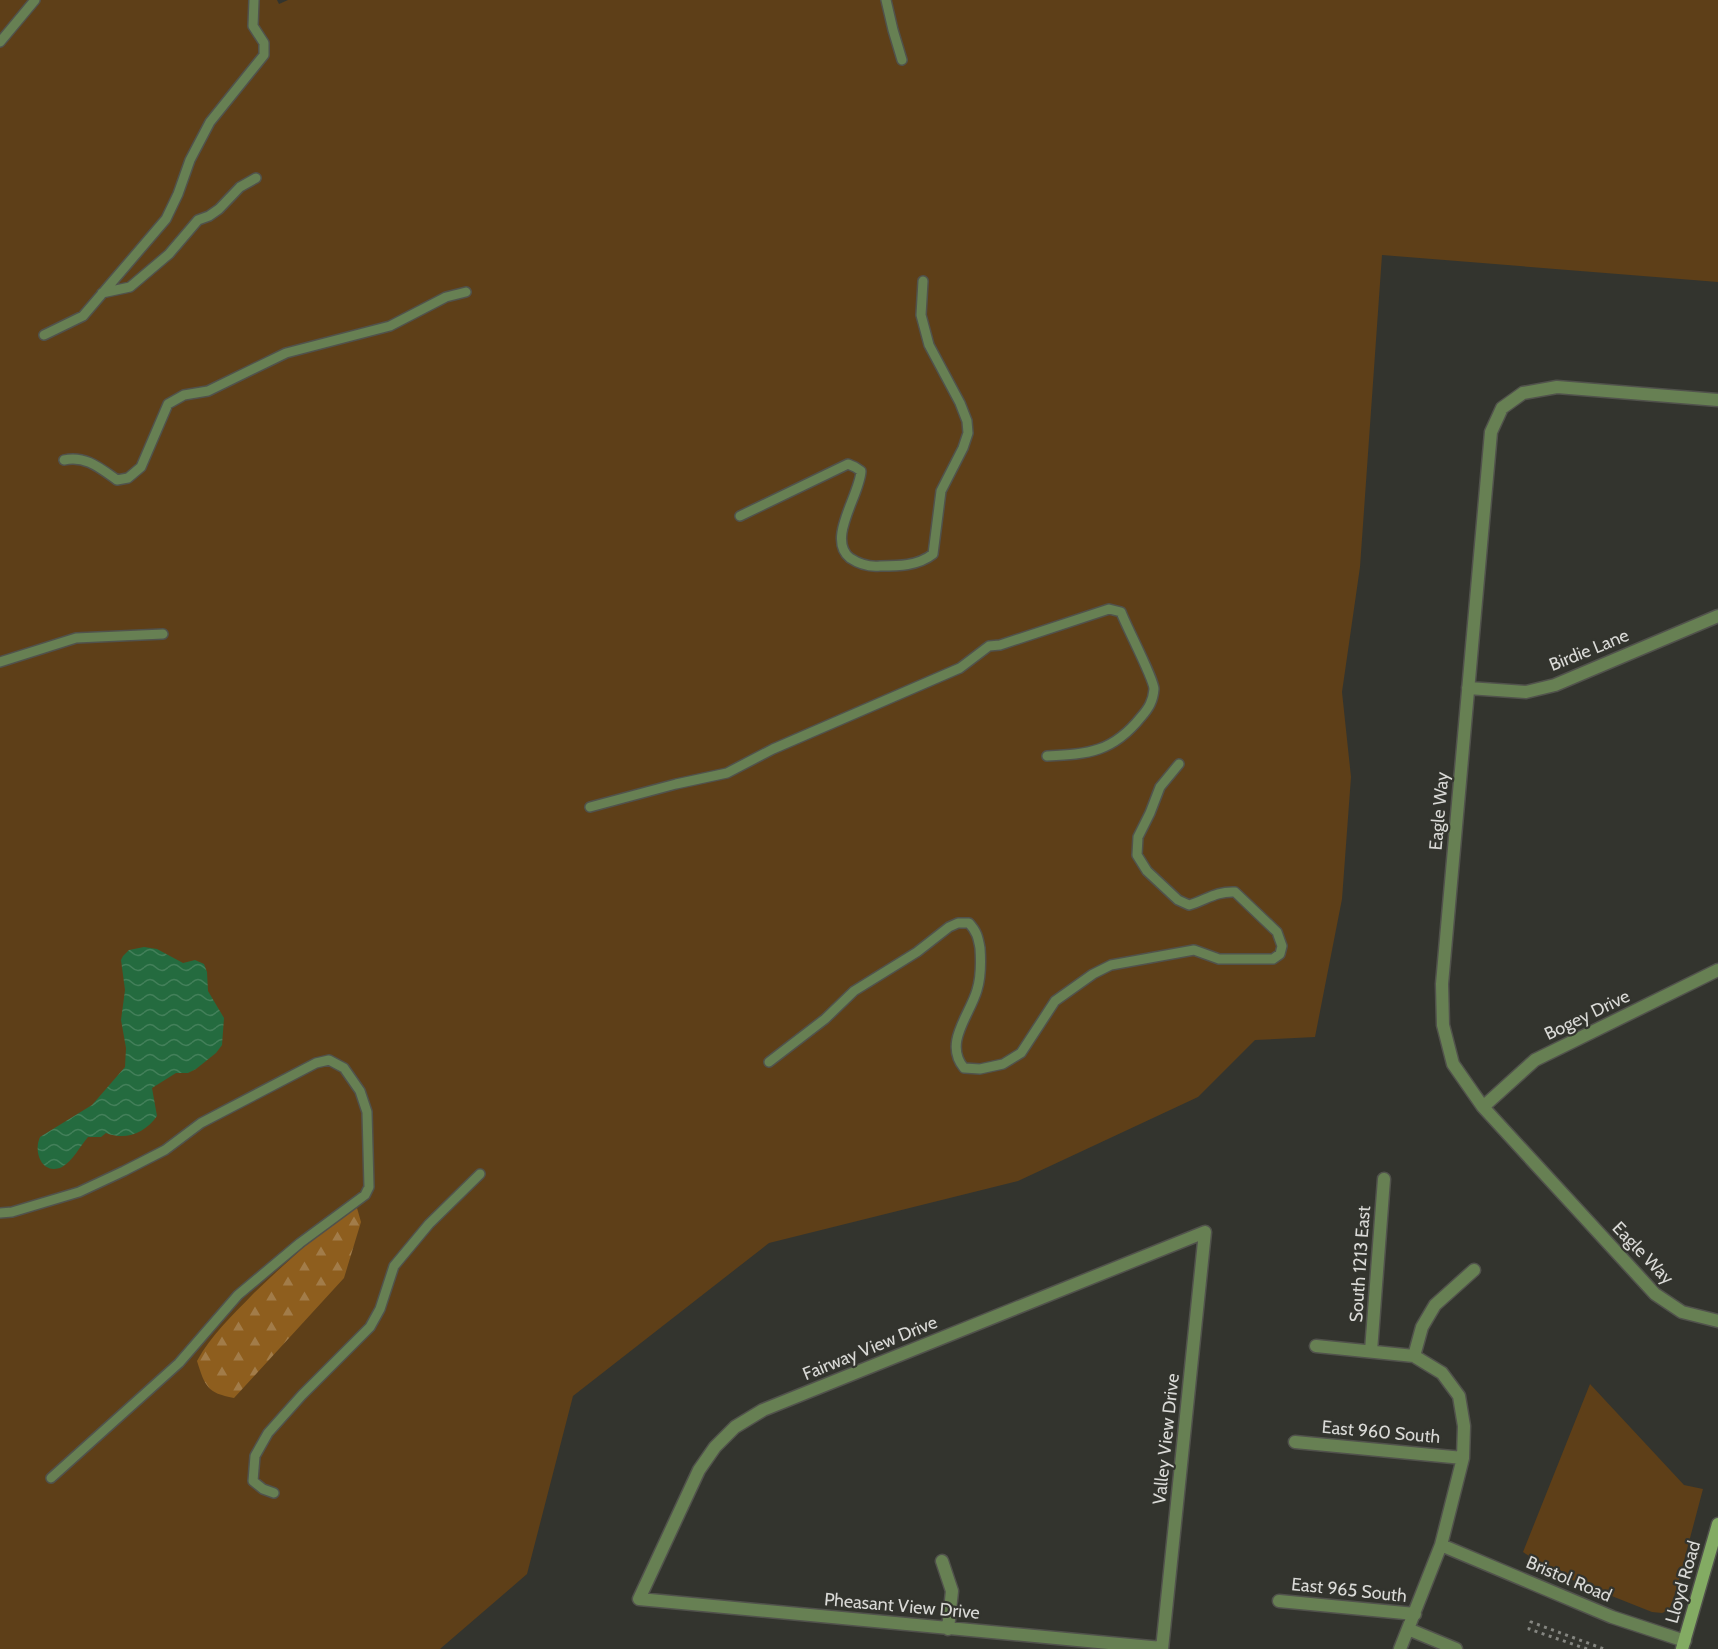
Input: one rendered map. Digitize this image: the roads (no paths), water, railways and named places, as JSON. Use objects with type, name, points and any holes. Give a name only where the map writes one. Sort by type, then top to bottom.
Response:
[{"type":"street","name":"Eagle Way","points":[[1718,400],[1557,387],[1523,393],[1502,408],[1491,432],[1442,984],[1443,1025],[1453,1064],[1483,1107],[1655,1294],[1682,1312],[1718,1321]]},
{"type":"street","name":"Birdie Lane","points":[[1468,688],[1526,692],[1555,685],[1718,616]]},
{"type":"street","name":"Bogey Drive","points":[[1483,1107],[1535,1060],[1718,970]]},
{"type":"street","name":"South 1213 East","points":[[1371,1351],[1384,1179]]},
{"type":"street","name":"Fairway View Drive","points":[[639,1599],[699,1470],[715,1447],[735,1427],[763,1410],[1205,1232]]},
{"type":"street","name":"Valley View Drive","points":[[1162,1649],[1205,1232]]},
{"type":"street","points":[[1414,1356],[1422,1327],[1435,1305],[1474,1270]]},
{"type":"street","points":[[1316,1346],[1414,1356],[1442,1373],[1459,1396],[1464,1426],[1463,1458],[1441,1545],[1400,1649]]},
{"type":"street","name":"East 960 South","points":[[1295,1442],[1463,1458]]},
{"type":"street","name":"Lloyd Road","points":[[1684,1645],[1718,1524]]},
{"type":"street","name":"Bristol Road","points":[[1441,1545],[1684,1645]]},
{"type":"street","points":[[942,1561],[952,1591],[948,1629]]},
{"type":"street","name":"Pheasant View Drive","points":[[639,1599],[1162,1649]]},
{"type":"street","name":"East 965 South","points":[[1280,1601],[1414,1614]]},
{"type":"street","name":"East 965 South","points":[[1408,1629],[1456,1649]]},
{"type":"lane","points":[[0,42],[35,0]]},
{"type":"lane","points":[[44,335],[82,316],[166,219],[190,160],[210,122],[264,55],[264,43],[253,26],[254,0]]},
{"type":"lane","points":[[886,0],[902,60]]},
{"type":"lane","points":[[102,293],[130,287],[169,254],[198,220],[209,216],[240,187],[256,178]]},
{"type":"lane","points":[[740,516],[848,464],[861,471],[857,492],[844,520],[842,547],[846,555],[858,563],[875,567],[899,566],[925,561],[933,554],[941,491],[963,448],[968,433],[968,421],[929,345],[921,315],[923,281]]},
{"type":"lane","points":[[64,460],[74,457],[87,461],[117,480],[128,478],[141,467],[168,404],[184,395],[208,391],[286,353],[390,326],[446,297],[466,292]]},
{"type":"lane","points":[[590,807],[727,772],[773,749],[960,668],[989,646],[1000,645],[1108,609],[1120,612],[1154,686],[1151,706],[1134,726],[1110,746],[1083,754],[1047,756]]},
{"type":"lane","points":[[0,662],[76,638],[164,634]]},
{"type":"lane","points":[[769,1062],[825,1019],[854,991],[917,952],[949,927],[958,923],[969,923],[977,932],[980,955],[977,991],[955,1045],[958,1060],[964,1068],[980,1069],[1004,1064],[1021,1053],[1055,1001],[1093,974],[1111,965],[1194,950],[1219,959],[1273,959],[1280,954],[1282,946],[1277,933],[1235,892],[1222,891],[1189,905],[1178,900],[1147,871],[1137,855],[1138,837],[1160,787],[1179,764]]},
{"type":"lane","points":[[0,1213],[12,1212],[79,1191],[124,1171],[165,1150],[201,1123],[316,1063],[329,1060],[344,1068],[360,1091],[367,1112],[369,1187],[365,1195],[300,1243],[238,1295],[180,1363],[51,1478]]},
{"type":"lane","points":[[274,1493],[263,1489],[253,1481],[255,1456],[268,1433],[302,1395],[370,1327],[380,1309],[394,1266],[429,1224],[480,1174]]},
{"type":"water","points":[[144,947],[157,949],[183,963],[195,960],[204,964],[208,991],[224,1018],[222,1045],[216,1053],[196,1069],[188,1073],[176,1073],[152,1088],[157,1116],[147,1127],[128,1136],[106,1133],[101,1137],[88,1137],[66,1164],[55,1169],[49,1168],[44,1165],[39,1155],[40,1137],[92,1105],[125,1067],[126,1048],[121,1020],[125,990],[121,960],[129,950]]}]
